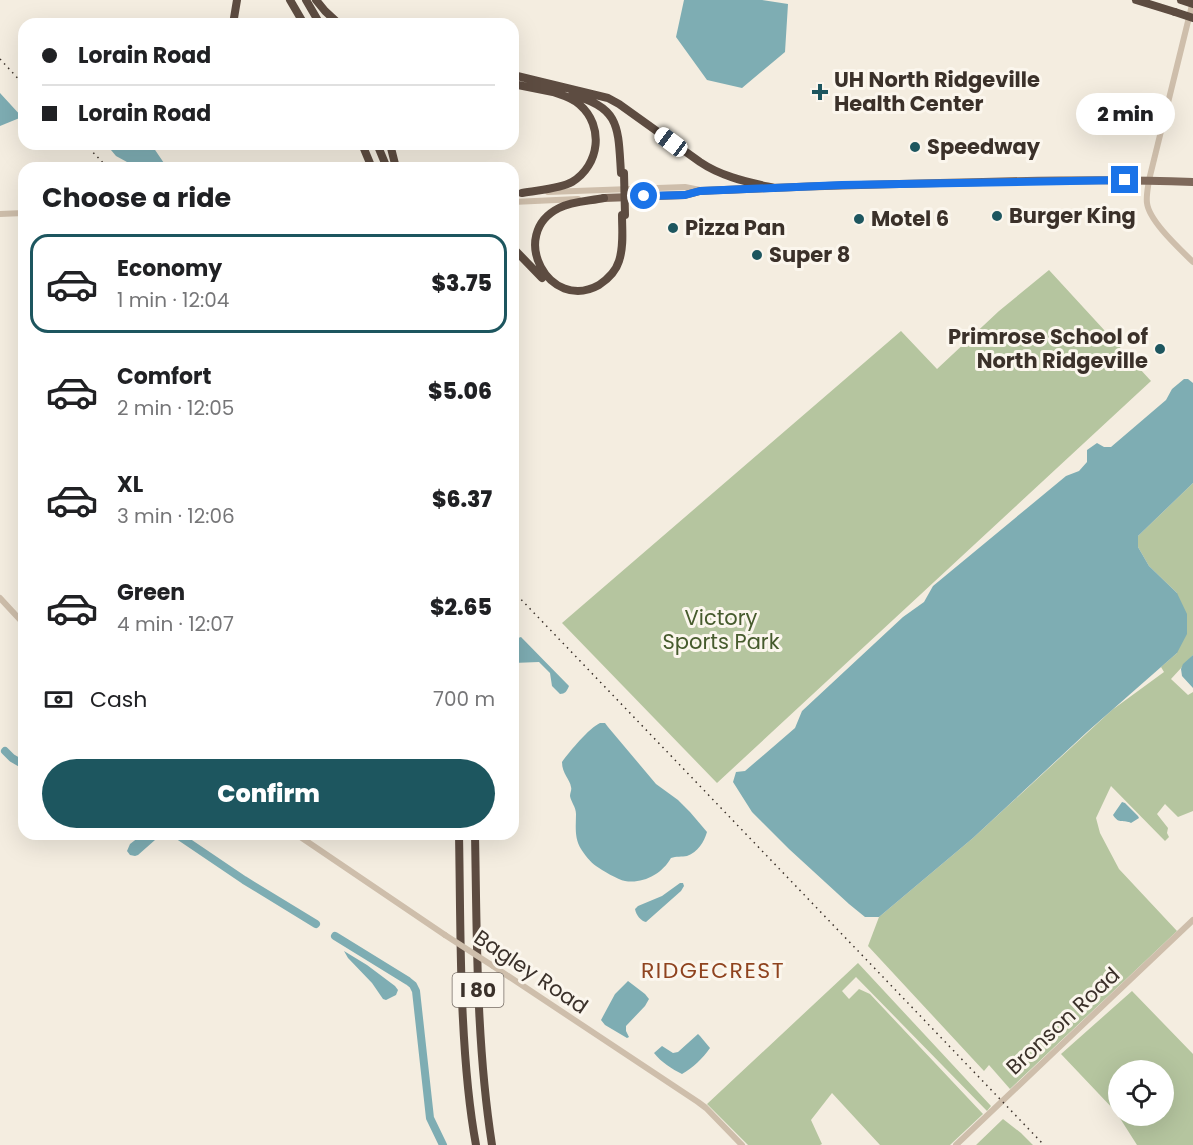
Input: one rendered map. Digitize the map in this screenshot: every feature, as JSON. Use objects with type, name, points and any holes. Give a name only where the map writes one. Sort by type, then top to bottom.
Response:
[{"type":"highway","points":[[234,18],[237,0]]},
{"type":"highway","points":[[290,0],[300,18]]},
{"type":"highway","points":[[306,0],[316,18]]},
{"type":"highway","points":[[316,0],[333,18]]},
{"type":"highway","points":[[1136,0],[1193,18]]},
{"type":"highway","points":[[1181,0],[1193,3]]},
{"type":"highway","points":[[519,76],[600,95],[615,101],[712,170],[774,188]]},
{"type":"highway","points":[[519,85],[587,99],[607,111],[618,131],[626,250],[621,268],[608,284],[590,292],[576,294],[557,289],[545,281],[519,254]]},
{"type":"highway","points":[[519,194],[560,187],[570,183],[586,169],[595,151],[596,139],[593,123],[586,112],[572,99],[550,91]]},
{"type":"highway","points":[[578,91],[602,101],[616,115],[622,135],[622,173]]},
{"type":"highway","points":[[604,198],[562,207],[550,214],[542,223],[536,236],[535,252],[539,265],[549,278],[560,286],[576,290],[591,288],[606,280],[615,270],[620,257],[624,215]]},
{"type":"highway","name":"I 80","points":[[459,840],[464,1041],[476,1145]]},
{"type":"highway","name":"I 80","points":[[475,840],[482,1068],[492,1145]]},
{"type":"main road","points":[[604,198],[685,195],[700,191],[1046,180],[1193,182]]},
{"type":"street","points":[[1193,3],[1146,199],[1150,215],[1193,262]]},
{"type":"street","points":[[519,194],[685,187],[700,191]]},
{"type":"street","points":[[519,202],[604,198]]},
{"type":"street","points":[[0,214],[18,213]]},
{"type":"street","points":[[0,598],[18,618]]},
{"type":"street","name":"Bagley Road","points":[[305,840],[705,1107],[742,1145]]},
{"type":"street","name":"Bronson Road","points":[[956,1145],[1193,920]]},
{"type":"green space","name":"Victory Sports Park","points":[[1049,270],[1151,381],[717,783],[562,623],[901,331],[937,369],[999,311]]},
{"type":"green space","points":[[1193,483],[1193,655],[1171,679],[1188,695],[1193,692],[1193,811],[1178,817],[1165,804],[1157,814],[1168,828],[1169,837],[1165,841],[1111,786],[1096,818],[1100,833],[1119,869],[1177,931],[1010,1089],[989,1065],[984,1071],[868,946],[879,917],[973,838],[1112,710],[1164,672],[1161,667],[1177,653],[1177,593],[1149,566],[1138,547],[1138,536]]},
{"type":"green space","points":[[858,963],[991,1106],[987,1111],[856,977],[842,991],[849,999],[859,989],[870,994],[983,1114],[950,1145],[880,1145],[832,1093],[811,1120],[822,1144],[748,1145],[707,1104]]},
{"type":"green space","points":[[1132,991],[1193,1054],[1193,1145],[1137,1145],[1125,1126],[1174,1126],[1174,1060],[1108,1060],[1108,1104],[1061,1054]]},
{"type":"green space","points":[[1003,1119],[1021,1133],[1033,1145],[976,1145]]},
{"type":"water","points":[[684,0],[762,0],[788,4],[785,52],[742,88],[707,80],[676,37]]},
{"type":"water","points":[[0,93],[18,113],[18,119],[0,126]]},
{"type":"water","points":[[111,150],[155,150],[163,162],[127,162]]},
{"type":"water","points":[[1184,379],[1193,383],[1193,483],[1138,536],[1138,547],[1149,566],[1177,593],[1187,614],[1187,634],[1177,653],[1087,732],[973,838],[879,917],[865,917],[789,849],[752,812],[733,782],[736,772],[745,771],[795,728],[802,711],[903,617],[924,602],[933,586],[1066,476],[1079,471],[1087,462],[1087,450],[1097,443],[1104,447],[1111,447],[1166,400],[1172,389]]},
{"type":"water","points":[[521,637],[569,686],[565,693],[560,694],[552,686],[550,673],[539,662],[519,663],[519,638]]},
{"type":"water","points":[[1193,655],[1193,688],[1182,676],[1181,669]]},
{"type":"water","points":[[600,723],[605,723],[656,784],[678,800],[707,832],[702,843],[694,852],[687,856],[671,858],[663,869],[639,881],[618,879],[596,866],[581,849],[577,840],[576,811],[562,762],[585,735]]},
{"type":"water","points":[[1122,802],[1139,818],[1131,823],[1115,818],[1113,815]]},
{"type":"water","points":[[135,840],[155,840],[135,856],[130,855],[127,851]]},
{"type":"water","points":[[680,883],[684,886],[681,891],[646,922],[639,917],[635,909],[638,906],[662,896]]},
{"type":"water","points":[[344,951],[395,986],[398,990],[396,995],[386,1000],[383,999]]},
{"type":"water","points":[[628,981],[649,999],[626,1026],[629,1037],[627,1038],[605,1025],[601,1020],[615,994]]},
{"type":"water","points":[[698,1034],[710,1048],[682,1074],[667,1065],[654,1053],[662,1046],[673,1053],[678,1052]]},
{"type":"waterway","points":[[5,751],[18,762]]},
{"type":"waterway","points":[[185,840],[316,924]]},
{"type":"waterway","points":[[335,936],[413,985],[416,991],[430,1118],[443,1145]]},
{"type":"railway","points":[[0,59],[18,78]]},
{"type":"railway","points":[[91,150],[102,162]]},
{"type":"railway","points":[[519,597],[1044,1145]]},
{"type":"place","name":"UH North Ridgeville Health Center","points":[[820,92]]},
{"type":"place","name":"Speedway","points":[[915,147]]},
{"type":"place","name":"Burger King","points":[[997,216]]},
{"type":"place","name":"Motel 6","points":[[859,219]]},
{"type":"place","name":"Pizza Pan","points":[[673,228]]},
{"type":"place","name":"Super 8","points":[[757,255]]},
{"type":"place","name":"Primrose School of North Ridgeville","points":[[1160,349]]},
{"type":"district","name":"RIDGECREST","points":[[713,970]]},
{"type":"route","points":[[644,196],[685,195],[700,191],[842,185],[1125,180]]}]
